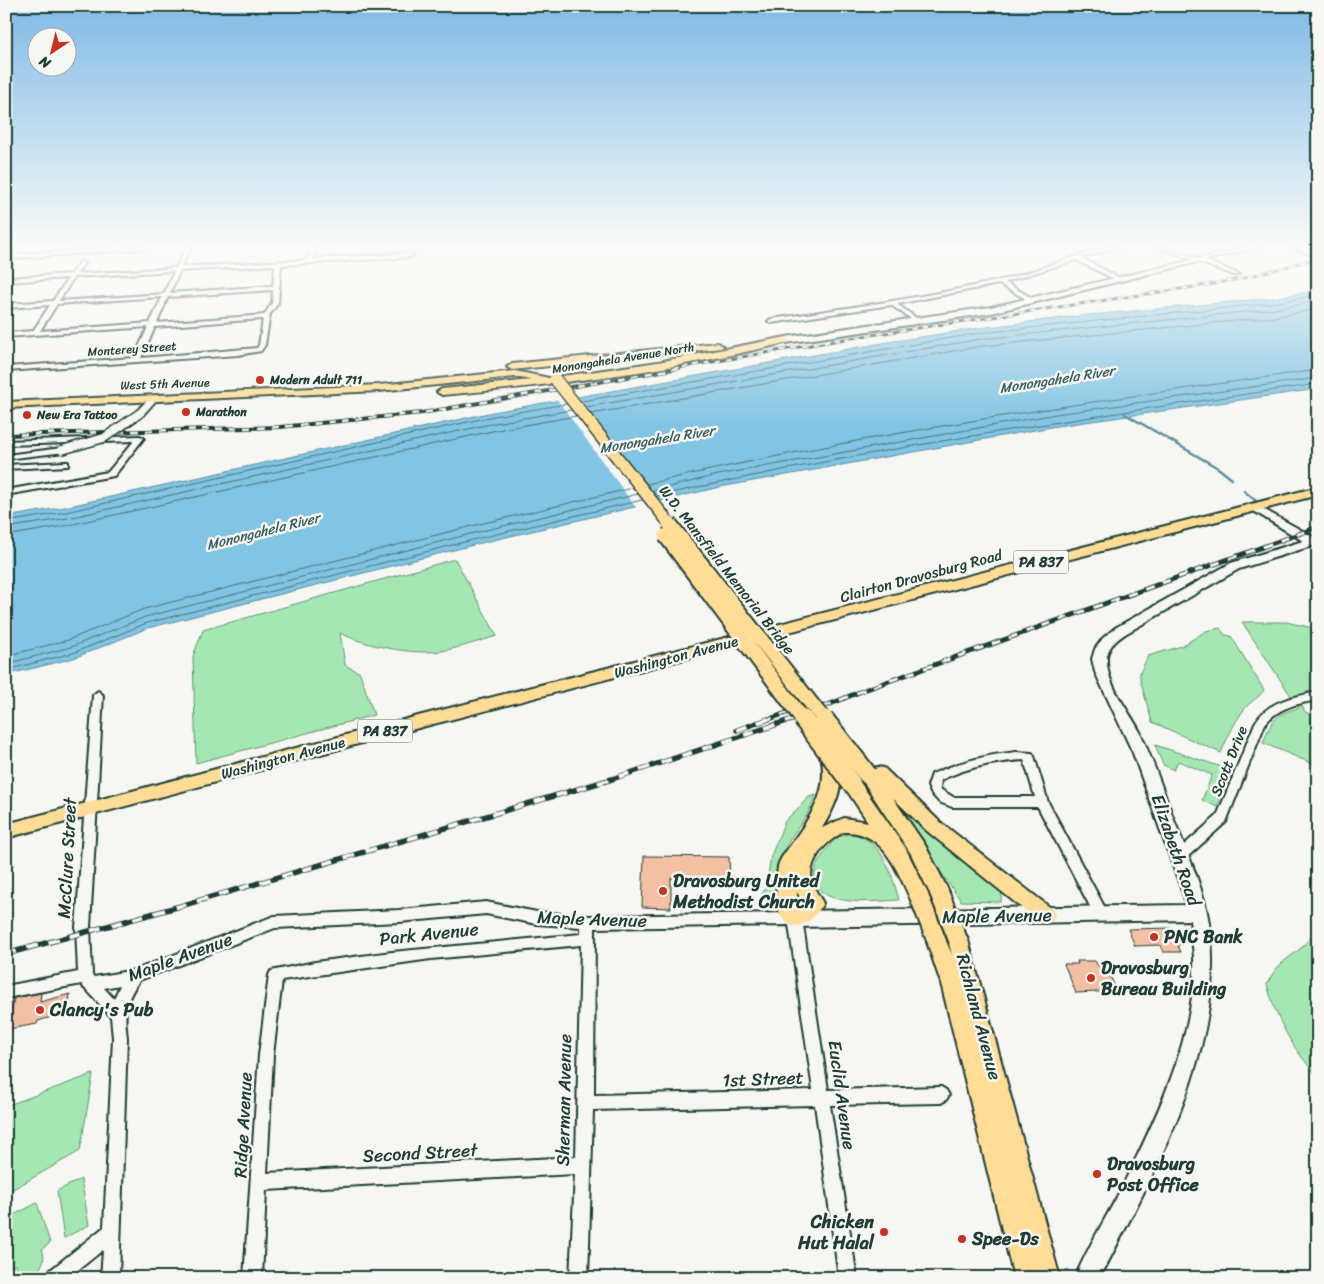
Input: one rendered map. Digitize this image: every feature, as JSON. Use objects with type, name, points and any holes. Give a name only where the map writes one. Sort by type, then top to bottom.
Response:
[{"type":"main road","points":[[324,390],[379,388],[515,374],[553,380],[564,371],[582,366],[786,340],[1006,307]]},
{"type":"main road","name":"Monongahela Avenue North","points":[[324,390],[584,359],[786,340]]},
{"type":"main road","name":"Monongahela Avenue North","points":[[268,393],[351,397],[540,384],[707,357],[786,340]]},
{"type":"main road","points":[[553,380],[552,370],[569,364],[719,346]]},
{"type":"main road","points":[[379,384],[509,371],[553,380]]},
{"type":"main road","name":"W.D. Mansfield Memorial Bridge","points":[[553,380],[759,632],[806,683],[866,777]]},
{"type":"main road","name":"W.D. Mansfield Memorial Bridge","points":[[553,380],[828,750],[866,777]]},
{"type":"main road","name":"West 5th Avenue","points":[[6,405],[324,390]]},
{"type":"main road","name":"Clairton Dravosburg Road","points":[[759,632],[1318,492]]},
{"type":"main road","name":"Elizabeth Road","points":[[1088,1278],[1176,1096],[1192,1042],[1203,973],[1203,939],[1198,912],[1180,856],[1133,733],[1100,666],[1100,653],[1106,642],[1120,631],[1212,578],[1236,566],[1313,542],[1256,508]]},
{"type":"main road","name":"Washington Avenue","points":[[6,831],[759,632]]},
{"type":"main road","points":[[828,750],[833,773],[830,794],[819,817],[788,864],[787,907],[795,919],[814,903],[805,888],[802,874],[805,862],[824,833],[836,826],[850,824],[863,827],[879,834],[898,852]]},
{"type":"main road","points":[[866,777],[1045,915]]},
{"type":"main road","name":"Richland Avenue","points":[[866,777],[919,896],[947,941],[1047,1278]]},
{"type":"main road","name":"Richland Avenue","points":[[866,777],[918,850],[939,892],[947,941],[951,983],[1027,1278]]},
{"type":"main road","name":"Maple Avenue","points":[[795,919],[1198,912]]},
{"type":"street","points":[[35,333],[53,307]]},
{"type":"street","points":[[137,359],[160,307]]},
{"type":"street","points":[[6,336],[267,317],[273,307]]},
{"type":"street","points":[[771,320],[858,307]]},
{"type":"street","points":[[898,307],[917,321]]},
{"type":"street","name":"Monterey Street","points":[[6,370],[258,350],[262,345],[267,317]]},
{"type":"street","points":[[6,457],[62,450],[107,437],[127,424],[154,398]]},
{"type":"street","points":[[6,444],[140,438],[111,474],[6,493]]},
{"type":"street","points":[[6,467],[65,464]]},
{"type":"street","name":"McClure Street","points":[[87,981],[83,928],[89,809],[98,695]]},
{"type":"street","name":"Scott Drive","points":[[1180,856],[1222,819],[1257,731],[1269,710],[1290,701],[1318,696]]},
{"type":"street","points":[[1042,802],[952,802],[943,799],[935,792],[933,787],[936,778],[967,763],[982,759],[1028,756],[1042,802],[1100,914]]},
{"type":"street","name":"Maple Avenue","points":[[6,992],[135,976],[274,922],[399,916],[486,908],[537,918],[588,922],[795,919]]},
{"type":"street","name":"Euclid Avenue","points":[[795,919],[823,1096],[848,1278]]},
{"type":"street","name":"Sherman Avenue","points":[[579,1278],[586,1102],[588,922]]},
{"type":"street","name":"Park Avenue","points":[[276,975],[362,960],[469,948],[587,939]]},
{"type":"street","name":"Ridge Avenue","points":[[253,1278],[266,1055],[276,975]]},
{"type":"street","points":[[110,1278],[120,1038],[116,1012],[121,994],[135,976]]},
{"type":"street","points":[[87,981],[106,999],[116,1012]]},
{"type":"street","name":"1st Street","points":[[586,1102],[942,1095]]},
{"type":"street","name":"Second Street","points":[[260,1182],[584,1165]]},
{"type":"street","points":[[54,1278],[112,1230]]},
{"type":"green space","points":[[455,559],[497,636],[448,650],[417,652],[363,642],[340,633],[345,665],[360,673],[374,715],[196,763],[193,656],[203,630]]},
{"type":"green space","points":[[1242,622],[1286,622],[1318,629],[1318,691],[1291,696]]},
{"type":"green space","points":[[1220,628],[1225,635],[1231,636],[1264,690],[1247,706],[1239,717],[1221,753],[1152,722],[1140,679],[1140,673],[1148,656],[1182,646],[1206,631]]},
{"type":"green space","points":[[1301,704],[1305,712],[1318,717],[1318,766],[1263,743],[1275,719],[1285,712],[1299,708],[1297,705]]},
{"type":"green space","points":[[1155,745],[1234,771],[1217,807],[1202,800],[1212,775],[1178,761],[1174,770],[1163,765]]},
{"type":"green space","points":[[816,795],[779,860],[775,890],[763,907],[758,900],[766,888],[771,856],[785,821],[809,797]]},
{"type":"green space","points":[[908,815],[1002,888],[1001,902],[961,901],[906,822],[905,817]]},
{"type":"green space","points":[[848,834],[859,836],[877,848],[893,879],[899,900],[861,902],[833,898],[822,892],[816,883],[815,871],[818,862],[836,838]]},
{"type":"green space","points":[[1318,930],[1318,1077],[1286,1034],[1267,984],[1278,967],[1303,946]]},
{"type":"green space","points":[[93,1074],[80,1151],[6,1193],[6,1106]]},
{"type":"green space","points":[[81,1179],[89,1225],[64,1238],[57,1191]]},
{"type":"green space","points":[[37,1203],[50,1243],[42,1249],[44,1258],[42,1265],[30,1278],[17,1274],[16,1265],[6,1268],[6,1219]]},
{"type":"water","name":"Monongahela River","points":[[1177,307],[1318,307],[1318,389],[1057,426],[720,487],[485,542],[148,628],[74,658],[6,675],[6,517],[65,507],[493,412],[888,342],[979,328]]},
{"type":"pier","points":[[577,395],[661,503],[637,509],[556,398]]},
{"type":"building","name":"Dravosburg United Methodist Church","points":[[644,856],[729,857],[730,878],[671,878],[671,908],[642,907]]},
{"type":"building","name":"PNC Bank","points":[[1174,928],[1181,944],[1177,944],[1181,952],[1163,952],[1160,945],[1135,946],[1128,929]]},
{"type":"building","name":"Dravosburg Bureau Building","points":[[1077,961],[1095,961],[1098,966],[1105,965],[1117,991],[1076,993],[1064,964],[1078,964]]},
{"type":"building","name":"Clancy's Pub","points":[[41,993],[40,1002],[70,994],[68,1012],[38,1021],[37,1024],[9,1029],[14,998]]},
{"type":"waterway","points":[[1125,414],[1218,468],[1232,479]]},
{"type":"waterway","points":[[1244,491],[1256,501]]},
{"type":"railway","points":[[672,369],[851,338],[1060,307]]},
{"type":"railway","points":[[6,435],[280,427],[422,413],[679,368]]},
{"type":"railway","points":[[790,721],[864,690],[1318,527]]},
{"type":"railway","points":[[764,721],[817,702]]},
{"type":"railway","points":[[737,730],[768,719]]},
{"type":"railway","points":[[6,954],[184,905],[612,779],[793,719]]},
{"type":"place","name":"Modern Adult 711","points":[[260,380]]},
{"type":"place","name":"Marathon","points":[[186,412]]},
{"type":"place","name":"New Era Tattoo","points":[[27,415]]},
{"type":"place","name":"Dravosburg United Methodist Church","points":[[663,891]]},
{"type":"place","name":"PNC Bank","points":[[1154,937]]},
{"type":"place","name":"Dravosburg Bureau Building","points":[[1091,978]]},
{"type":"place","name":"Clancy's Pub","points":[[40,1010]]},
{"type":"place","name":"Dravosburg Post Office","points":[[1097,1174]]},
{"type":"place","name":"Chicken Hut Halal","points":[[884,1232]]},
{"type":"place","name":"Spee-Ds","points":[[962,1239]]}]
